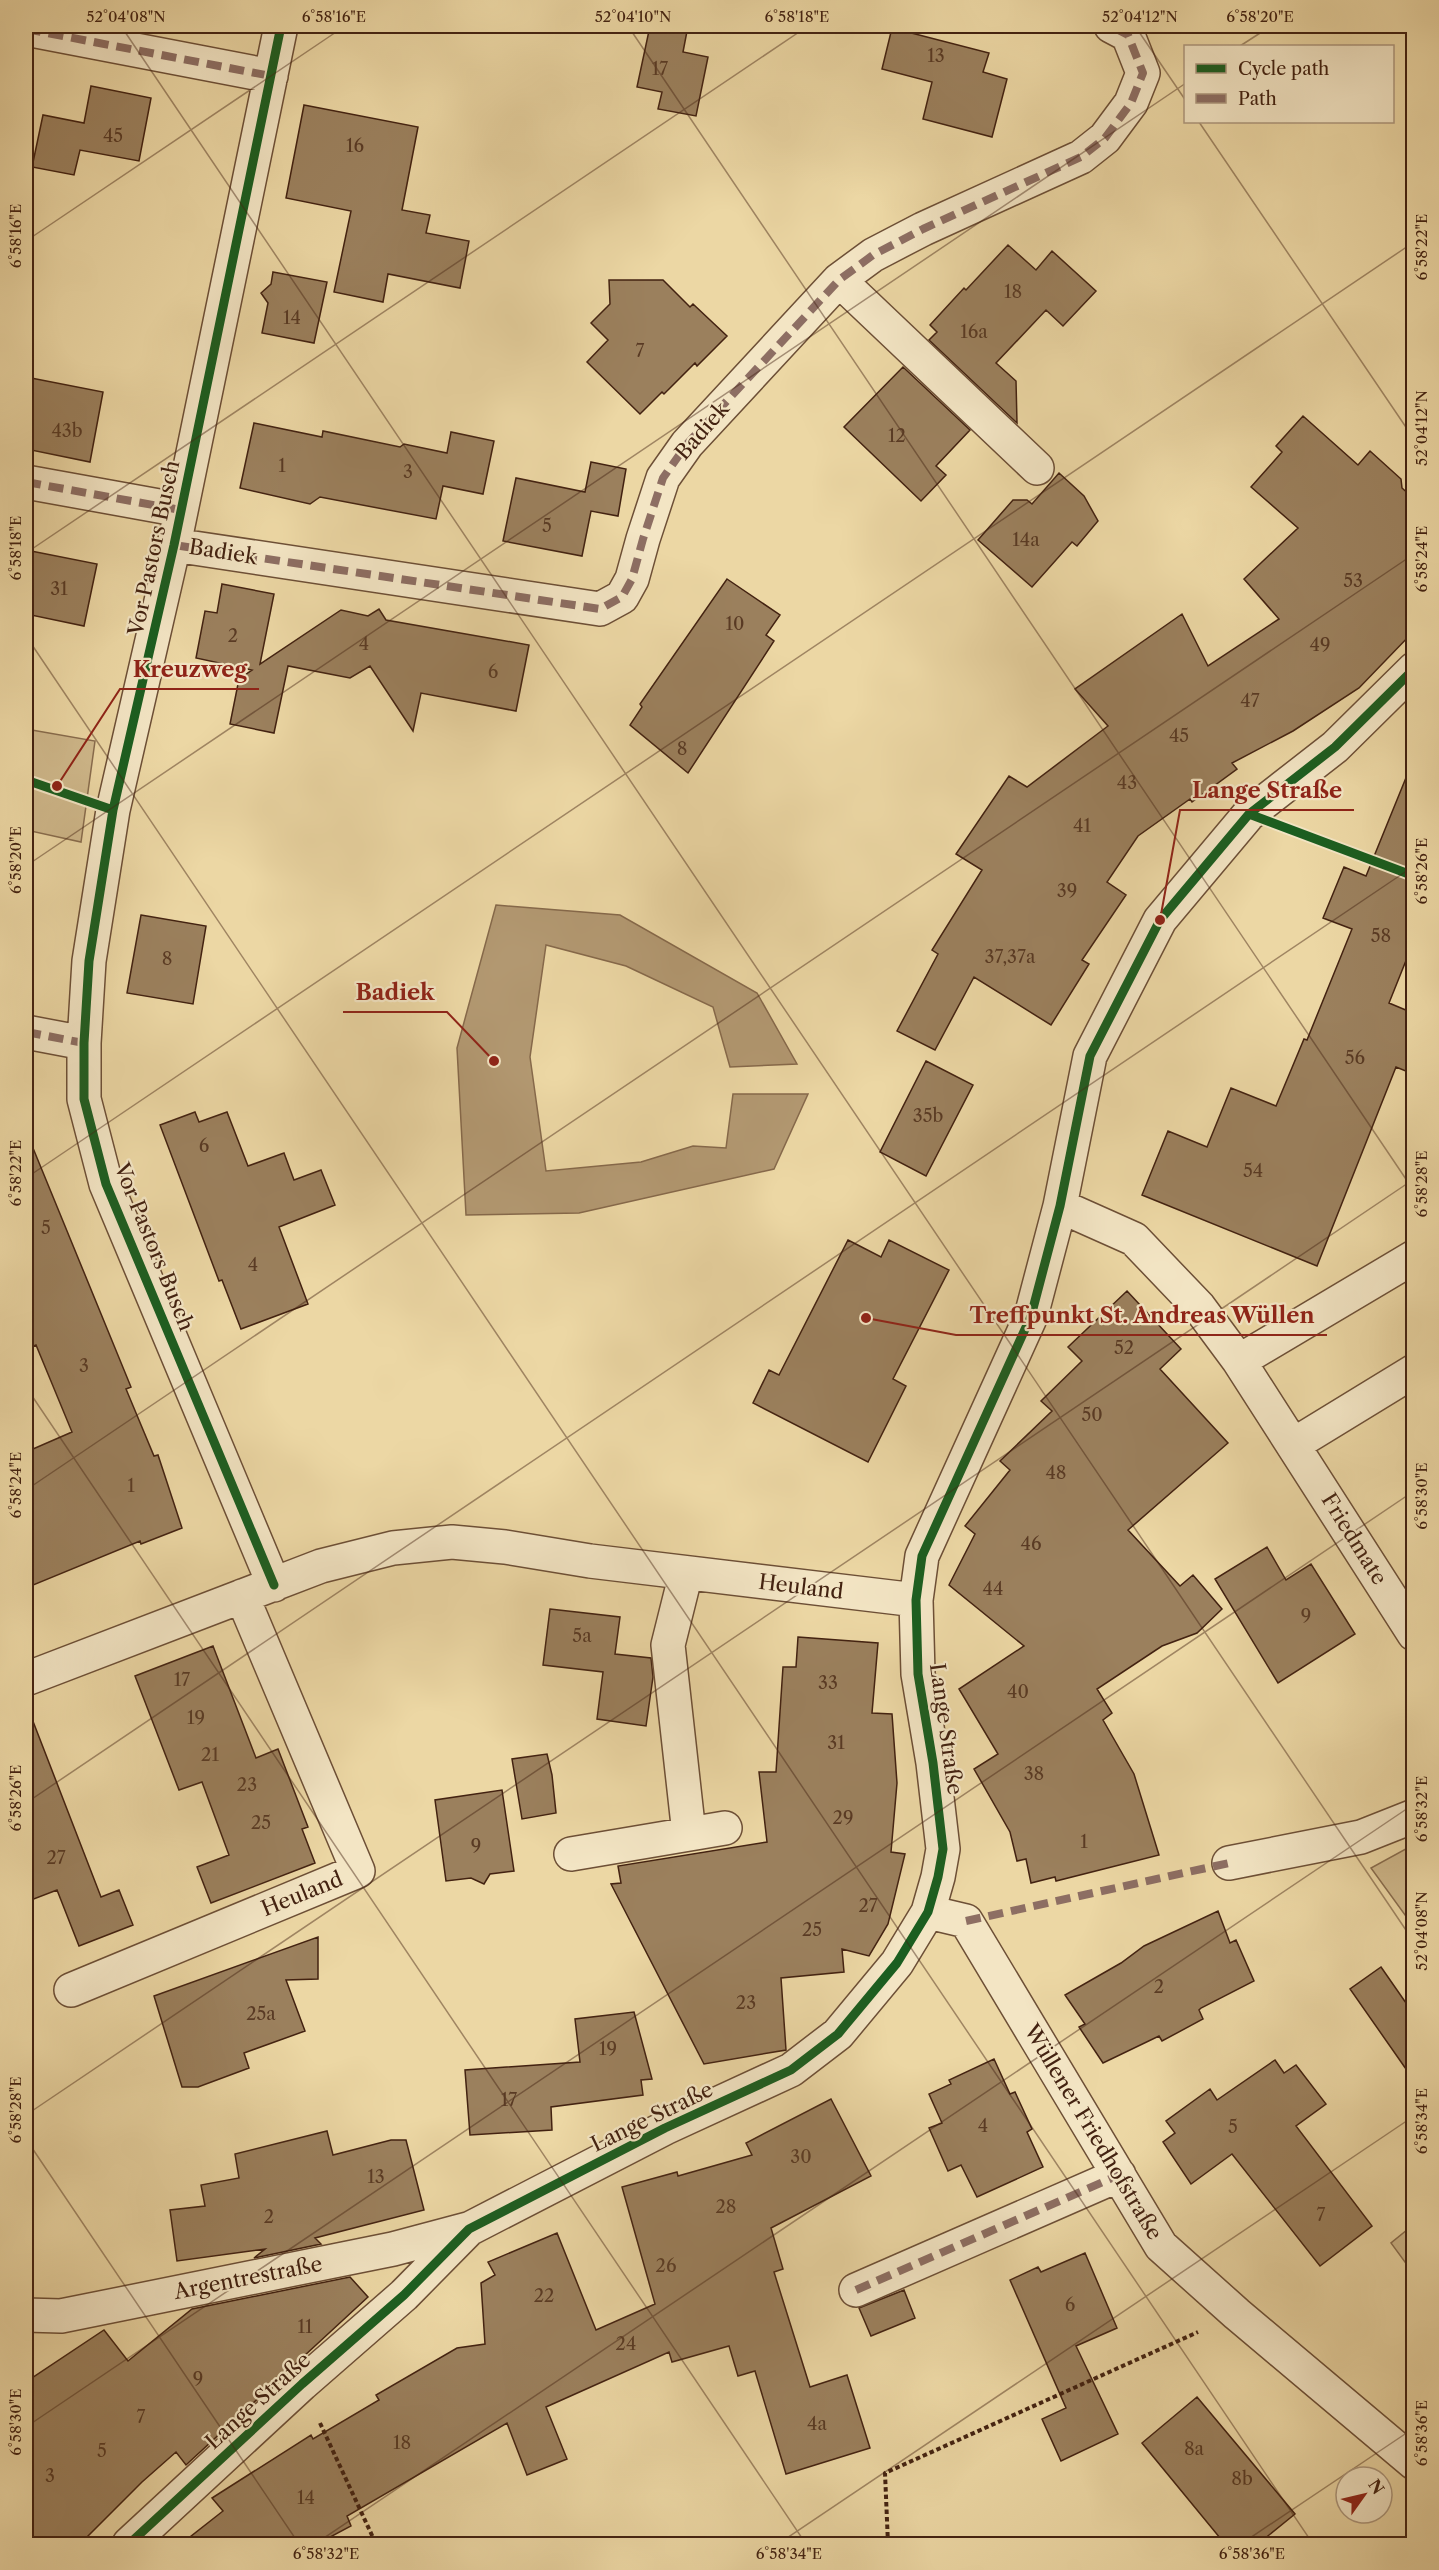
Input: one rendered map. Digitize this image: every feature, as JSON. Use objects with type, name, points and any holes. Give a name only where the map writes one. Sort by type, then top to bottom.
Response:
[{"type":"street","name":"Vor Pastors Busch","points":[[274,1585],[106,1184],[84,1099],[84,1043],[89,961],[113,810],[174,544],[281,26]]},
{"type":"street","points":[[26,29],[271,76]]},
{"type":"street","name":"Badiek","points":[[174,544],[600,609],[622,597],[632,579],[663,478],[687,444],[839,280],[873,255],[923,229],[1081,157],[1105,138],[1131,103],[1143,73],[1127,29]]},
{"type":"street","points":[[839,280],[1037,468]]},
{"type":"street","name":"Vor Pastors Busch","points":[[26,482],[181,510]]},
{"type":"street","name":"Lange Straße","points":[[129,2544],[302,2384],[404,2295],[469,2229],[665,2128],[791,2070],[838,2034],[897,1963],[928,1912],[943,1849],[933,1763],[918,1674],[916,1600],[922,1556],[1031,1316],[1060,1206],[1090,1056],[1160,920],[1249,814],[1335,747],[1413,669]]},
{"type":"street","points":[[26,1032],[84,1043]]},
{"type":"street","name":"Friedmate","points":[[1060,1206],[1134,1239],[1199,1307],[1239,1361],[1413,1634]]},
{"type":"street","points":[[1239,1361],[1413,1257]]},
{"type":"street","points":[[1293,1444],[1413,1371]]},
{"type":"street","name":"Heuland","points":[[26,1678],[321,1566],[393,1548],[452,1542],[505,1546],[590,1561],[916,1600]]},
{"type":"street","points":[[687,1573],[668,1645],[689,1834]]},
{"type":"street","name":"Heuland","points":[[71,1990],[358,1871],[242,1596]]},
{"type":"street","points":[[1229,1863],[1361,1837],[1413,1816]]},
{"type":"street","points":[[571,1854],[725,1828]]},
{"type":"street","name":"Wüllener Friedhofstraße","points":[[928,1912],[966,1921],[1161,2246],[1237,2314],[1413,2463]]},
{"type":"street","points":[[856,2290],[1119,2175]]},
{"type":"street","name":"Argentrestraße","points":[[26,2315],[61,2316],[393,2249],[469,2229]]},
{"type":"path","points":[[888,2544],[885,2473],[1237,2314]]},
{"type":"path","points":[[302,2384],[376,2544]]},
{"type":"shaded area","points":[[26,729],[95,741],[81,842],[26,830]]},
{"type":"shaded area","points":[[496,905],[620,915],[757,993],[797,1064],[730,1067],[713,1007],[626,966],[546,945],[530,1057],[546,1171],[641,1162],[693,1146],[726,1148],[733,1094],[808,1094],[774,1169],[579,1213],[466,1215],[457,1048]]},
{"type":"shaded area","points":[[1413,1845],[1413,1926],[1371,1868]]},
{"type":"shaded area","points":[[1413,2225],[1413,2273],[1391,2243]]},
{"type":"building","points":[[650,26],[688,26],[683,52],[708,57],[696,116],[658,109],[662,92],[637,87]]},
{"type":"building","points":[[892,28],[989,53],[983,72],[1007,79],[992,137],[923,119],[932,82],[882,69]]},
{"type":"building","points":[[91,86],[151,98],[139,161],[80,150],[74,175],[32,167],[43,115],[84,123]]},
{"type":"building","points":[[304,105],[418,127],[402,210],[430,215],[426,233],[469,241],[460,288],[388,274],[383,302],[334,292],[351,211],[286,198]]},
{"type":"building","points":[[1008,245],[1036,270],[1052,251],[1096,291],[1063,326],[1046,310],[996,363],[1016,381],[1017,423],[929,340],[937,332],[930,325]]},
{"type":"building","points":[[273,272],[327,282],[314,343],[262,333],[268,303],[261,293],[271,284]]},
{"type":"building","points":[[609,280],[663,280],[690,307],[693,304],[727,336],[697,366],[695,363],[640,414],[587,362],[608,340],[591,323],[610,304]]},
{"type":"building","points":[[903,367],[970,430],[936,466],[946,475],[921,501],[844,427]]},
{"type":"building","points":[[26,377],[103,392],[90,462],[26,449]]},
{"type":"building","points":[[1303,416],[1358,465],[1370,451],[1401,479],[1402,488],[1413,498],[1413,632],[1359,688],[1293,731],[1232,763],[1237,769],[1192,802],[1190,799],[1138,836],[1107,882],[1126,895],[1082,960],[1089,964],[1051,1025],[974,977],[935,1050],[897,1031],[938,954],[932,950],[982,870],[956,854],[1009,776],[1027,787],[1108,726],[1075,689],[1182,614],[1208,666],[1279,619],[1244,579],[1298,528],[1251,487],[1282,452],[1276,446]]},
{"type":"building","points":[[254,423],[322,437],[323,431],[400,447],[404,444],[447,453],[451,432],[494,441],[483,494],[443,486],[436,519],[320,497],[310,504],[240,488]]},
{"type":"building","points":[[591,462],[626,469],[618,516],[591,511],[582,556],[503,541],[516,478],[585,492]]},
{"type":"building","points":[[1059,473],[1084,496],[1098,521],[1077,546],[1072,542],[1032,587],[978,540],[1013,500],[1027,500],[1032,504]]},
{"type":"building","points":[[26,550],[97,564],[84,626],[26,614]]},
{"type":"building","points":[[727,579],[780,615],[766,635],[774,641],[688,773],[630,725],[642,707],[640,704]]},
{"type":"building","points":[[222,584],[274,594],[260,664],[341,610],[368,616],[379,609],[386,620],[529,645],[516,711],[421,693],[413,731],[370,666],[350,678],[288,666],[274,733],[230,724],[239,679],[252,670],[196,658],[205,611],[217,613]]},
{"type":"building","points":[[1412,763],[1413,943],[1389,1003],[1413,1013],[1413,1074],[1396,1067],[1317,1266],[1142,1195],[1168,1131],[1207,1147],[1231,1088],[1276,1106],[1304,1039],[1307,1040],[1352,929],[1323,918],[1344,867],[1366,876]]},
{"type":"building","points":[[141,915],[206,926],[193,1004],[127,993]]},
{"type":"building","points":[[926,1061],[973,1085],[926,1176],[880,1152]]},
{"type":"building","points":[[195,1112],[199,1122],[227,1112],[248,1166],[284,1153],[294,1180],[321,1170],[335,1205],[279,1227],[308,1304],[241,1329],[222,1280],[219,1281],[160,1125]]},
{"type":"building","points":[[26,1131],[131,1387],[126,1389],[154,1456],[158,1455],[182,1528],[141,1544],[140,1541],[26,1588],[26,1452],[72,1432],[36,1345],[26,1349]]},
{"type":"building","points":[[848,1240],[881,1257],[889,1240],[949,1270],[893,1379],[906,1386],[868,1462],[753,1403],[769,1370],[779,1375]]},
{"type":"building","points":[[1127,1291],[1181,1349],[1160,1369],[1228,1443],[1128,1530],[1180,1586],[1193,1575],[1222,1609],[1197,1633],[1162,1646],[1097,1689],[1112,1713],[1103,1720],[1134,1774],[1159,1855],[1056,1881],[1055,1877],[1031,1883],[1026,1859],[1017,1861],[1010,1832],[974,1769],[998,1754],[959,1689],[1024,1646],[949,1585],[975,1534],[965,1526],[1010,1470],[1000,1461],[1052,1411],[1041,1401],[1082,1361],[1068,1347]]},
{"type":"building","points":[[1267,1547],[1286,1580],[1311,1564],[1355,1634],[1278,1683],[1215,1579]]},
{"type":"building","points":[[550,1609],[620,1617],[615,1654],[651,1658],[653,1677],[646,1726],[597,1719],[603,1672],[543,1665]]},
{"type":"building","points":[[798,1637],[878,1643],[872,1713],[892,1714],[897,1783],[891,1852],[905,1854],[888,1924],[869,1956],[842,1949],[844,1972],[781,1978],[786,2050],[704,2064],[611,1884],[621,1883],[618,1866],[767,1842],[759,1772],[776,1772],[783,1667],[796,1667]]},
{"type":"building","points":[[213,1646],[256,1758],[278,1749],[308,1827],[302,1829],[315,1863],[211,1903],[197,1867],[229,1855],[202,1782],[179,1790],[135,1676]]},
{"type":"building","points":[[26,1711],[29,1711],[101,1897],[119,1890],[133,1925],[79,1946],[57,1890],[26,1902]]},
{"type":"building","points":[[547,1754],[556,1813],[522,1819],[512,1759]]},
{"type":"building","points":[[502,1790],[514,1871],[490,1874],[484,1884],[471,1878],[446,1881],[435,1800]]},
{"type":"building","points":[[1218,1911],[1230,1943],[1236,1940],[1254,1981],[1201,2008],[1199,2010],[1203,2019],[1162,2041],[1159,2036],[1103,2063],[1079,2027],[1085,2024],[1065,1995],[1121,1963],[1144,1946]]},
{"type":"building","points":[[318,1937],[318,1979],[286,1980],[305,2031],[244,2053],[249,2068],[198,2087],[182,2087],[154,1996]]},
{"type":"building","points":[[1381,1967],[1413,2013],[1413,2079],[1350,1989]]},
{"type":"building","points":[[634,2012],[652,2079],[641,2080],[643,2095],[551,2107],[552,2130],[470,2135],[465,2070],[580,2062],[575,2019]]},
{"type":"building","points":[[994,2059],[1010,2094],[1015,2092],[1032,2129],[1027,2132],[1043,2167],[977,2197],[961,2165],[948,2171],[929,2128],[942,2123],[929,2094],[951,2084],[949,2080]]},
{"type":"building","points":[[1275,2060],[1284,2073],[1296,2065],[1326,2104],[1296,2126],[1372,2226],[1320,2266],[1232,2154],[1191,2184],[1163,2142],[1175,2133],[1166,2121],[1210,2089],[1217,2100]]},
{"type":"building","points":[[831,2099],[871,2176],[771,2228],[783,2269],[774,2272],[810,2387],[847,2375],[870,2448],[786,2474],[755,2371],[738,2376],[729,2346],[672,2362],[669,2352],[546,2407],[567,2459],[527,2475],[507,2423],[347,2516],[351,2526],[317,2544],[181,2544],[223,2511],[212,2498],[311,2435],[313,2439],[379,2400],[376,2395],[457,2348],[485,2344],[481,2283],[495,2275],[488,2262],[557,2233],[596,2330],[655,2304],[622,2187],[677,2172],[678,2176],[752,2155],[746,2143]]},
{"type":"building","points":[[327,2131],[333,2155],[391,2140],[406,2140],[424,2210],[315,2238],[321,2244],[254,2258],[265,2249],[177,2261],[170,2210],[205,2206],[201,2185],[239,2178],[235,2154]]},
{"type":"building","points":[[1085,2253],[1117,2328],[1076,2346],[1118,2434],[1061,2461],[1042,2419],[1066,2408],[1010,2280],[1038,2267],[1041,2272]]},
{"type":"building","points":[[350,2277],[368,2297],[186,2465],[176,2452],[142,2482],[80,2544],[26,2544],[26,2382],[104,2330],[128,2361],[192,2309]]},
{"type":"building","points":[[904,2290],[915,2318],[871,2336],[859,2308]]},
{"type":"building","points":[[1197,2397],[1295,2514],[1258,2544],[1225,2544],[1142,2443]]},
{"type":"marked path","points":[[174,545],[600,609],[622,597],[632,579],[663,478],[687,444],[839,280],[873,255],[923,229],[1081,157],[1105,138],[1131,103],[1143,73],[1128,35],[1111,26]]},
{"type":"marked path","points":[[26,29],[271,76]]},
{"type":"marked path","points":[[26,482],[181,510]]},
{"type":"marked path","points":[[26,1032],[84,1043]]},
{"type":"marked path","points":[[966,1921],[1229,1863]]},
{"type":"marked path","points":[[856,2290],[1119,2175]]},
{"type":"cycle path","points":[[274,1585],[106,1184],[84,1099],[84,1043],[89,961],[113,810],[174,545],[281,26]]},
{"type":"cycle path","points":[[129,2544],[302,2384],[404,2295],[469,2229],[665,2128],[791,2070],[838,2034],[897,1963],[928,1912],[943,1849],[933,1763],[918,1674],[916,1600],[922,1556],[1031,1316],[1060,1206],[1090,1056],[1160,920],[1249,814],[1335,747],[1414,669]]},
{"type":"cycle path","points":[[26,780],[113,810]]},
{"type":"cycle path","points":[[1249,814],[1414,876]]},
{"type":"place","name":"Kreuzweg","points":[[57,786]]},
{"type":"place","name":"Lange Straße","points":[[1160,920]]},
{"type":"place","name":"Badiek","points":[[494,1061]]},
{"type":"place","name":"Treffpunkt St. Andreas Wüllen","points":[[866,1318]]}]
